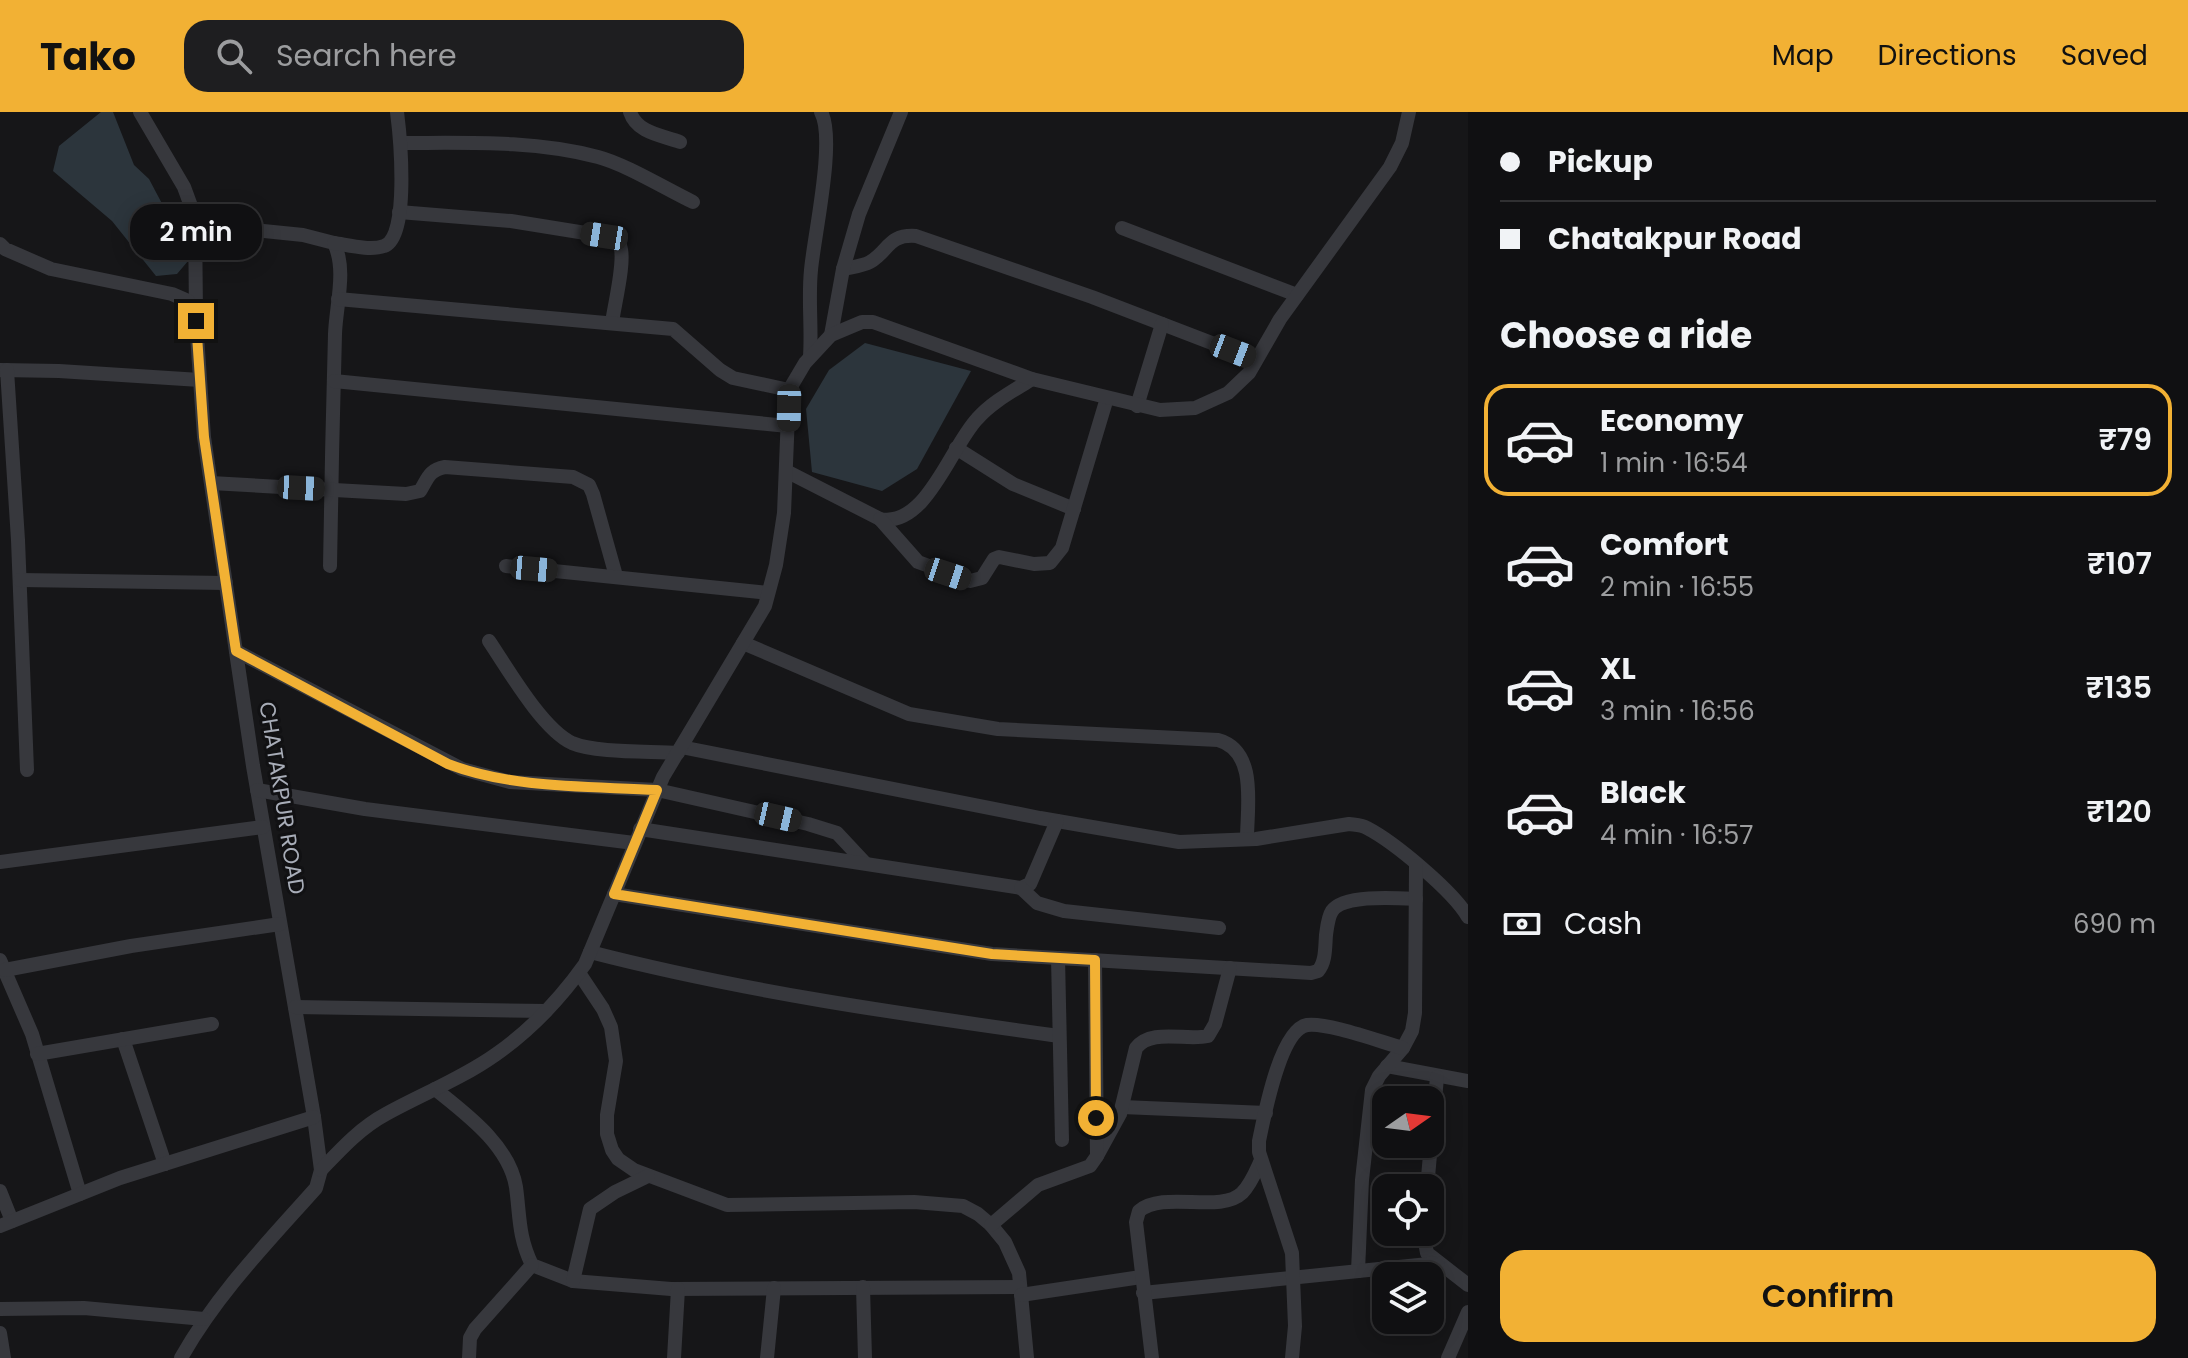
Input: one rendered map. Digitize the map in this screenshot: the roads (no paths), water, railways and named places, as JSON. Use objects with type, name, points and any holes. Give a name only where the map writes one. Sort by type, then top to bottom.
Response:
[{"type":"street","name":"CHATAKPUR ROAD","points":[[140,112],[190,198],[196,224],[196,321],[204,437],[257,790],[321,1170]]},
{"type":"street","points":[[196,224],[303,235],[334,243],[387,246],[393,241],[399,212],[401,143],[397,112]]},
{"type":"street","points":[[630,112],[634,123],[680,142]]},
{"type":"street","points":[[810,357],[811,273],[826,147],[826,123],[821,112]]},
{"type":"street","points":[[831,335],[843,269],[859,214],[901,112]]},
{"type":"street","points":[[181,1358],[228,1287],[316,1188],[321,1170],[355,1135],[384,1115],[495,1055],[529,1029],[579,973],[657,790],[759,618],[768,593],[784,513],[789,390],[810,357],[831,335],[862,322],[873,322],[1032,379],[1137,406],[1176,411],[1204,404],[1239,385],[1297,295],[1390,167],[1402,143],[1409,112]]},
{"type":"street","points":[[401,143],[542,146],[601,157],[693,202]]},
{"type":"street","points":[[399,212],[511,221],[616,240],[621,248],[621,259],[612,323]]},
{"type":"street","points":[[1122,228],[1297,295]]},
{"type":"street","points":[[843,269],[867,264],[891,242],[901,237],[916,236],[1256,360]]},
{"type":"street","points":[[330,566],[334,381],[341,264],[334,243]]},
{"type":"street","points":[[0,244],[51,269],[180,297],[188,301],[196,321]]},
{"type":"street","points":[[338,299],[673,329],[733,378],[789,390]]},
{"type":"street","points":[[1137,406],[1162,324]]},
{"type":"street","points":[[27,770],[20,580],[4,370],[200,380]]},
{"type":"street","points":[[880,519],[896,520],[916,509],[983,412],[1032,379]]},
{"type":"street","points":[[334,381],[788,426]]},
{"type":"street","points":[[788,472],[880,519],[918,562],[977,581],[999,557],[1034,564],[1050,563],[1062,548],[1107,398]]},
{"type":"street","points":[[956,448],[1013,484],[1074,509]]},
{"type":"street","points":[[211,483],[414,493],[420,491],[434,469],[445,467],[582,480],[593,494],[616,576]]},
{"type":"street","points":[[506,566],[768,593]]},
{"type":"street","points":[[20,580],[226,583]]},
{"type":"street","points":[[489,641],[528,699],[559,735],[573,744],[680,750],[1179,842],[1247,839],[1349,824],[1364,826],[1397,849],[1454,899],[1468,917]]},
{"type":"street","points":[[743,643],[909,714],[933,720],[998,729],[1228,743],[1240,752],[1245,764],[1247,839]]},
{"type":"street","points":[[236,651],[448,764],[471,772],[510,782],[657,790],[808,824],[837,833],[865,863]]},
{"type":"street","points":[[257,790],[365,809],[865,863],[1021,888],[1030,884],[1057,821]]},
{"type":"street","points":[[0,862],[263,827]]},
{"type":"street","points":[[1358,1271],[1362,1180],[1372,1090],[1403,1048],[1412,1031],[1415,1013],[1416,866]]},
{"type":"street","points":[[1021,888],[1037,903],[1064,911],[1219,928]]},
{"type":"street","points":[[614,894],[992,954],[1318,971],[1322,966],[1333,909],[1338,905],[1368,898],[1416,899]]},
{"type":"street","points":[[80,1194],[37,1054],[2,965],[280,924]]},
{"type":"street","points":[[590,952],[678,974],[809,1000],[1059,1036]]},
{"type":"street","points":[[1058,958],[1062,1140]]},
{"type":"street","points":[[1095,960],[1097,1156]]},
{"type":"street","points":[[991,1225],[1038,1185],[1090,1166],[1116,1125],[1136,1048],[1141,1041],[1153,1037],[1208,1036],[1215,1024],[1230,968]]},
{"type":"street","points":[[579,973],[603,1009],[615,1045],[616,1061],[607,1134],[618,1159],[648,1176],[727,1205],[963,1206],[991,1225],[1015,1261],[1027,1358]]},
{"type":"street","points":[[295,1007],[546,1011]]},
{"type":"street","points":[[37,1054],[212,1024]]},
{"type":"street","points":[[1292,1358],[1295,1326],[1292,1253],[1261,1160],[1259,1141],[1288,1041],[1302,1027],[1309,1025],[1329,1027],[1403,1048]]},
{"type":"street","points":[[123,1039],[165,1164]]},
{"type":"street","points":[[1387,1066],[1468,1081]]},
{"type":"street","points":[[1428,1174],[1437,1077]]},
{"type":"street","points":[[435,1089],[469,1117],[502,1152],[516,1185],[521,1240],[532,1265],[573,1281],[678,1289],[863,1287],[1021,1291],[1141,1277]]},
{"type":"street","points":[[1122,1107],[1266,1113]]},
{"type":"street","points":[[0,1191],[6,1223],[165,1164],[314,1117]]},
{"type":"street","points":[[1152,1358],[1136,1222],[1139,1211],[1154,1204],[1233,1199],[1247,1187],[1261,1160]]},
{"type":"street","points":[[573,1281],[590,1209],[615,1192],[648,1176]]},
{"type":"street","points":[[1426,1246],[1427,1253],[1437,1262]]},
{"type":"street","points":[[469,1358],[470,1338],[475,1329],[532,1265]]},
{"type":"street","points":[[1444,1267],[1468,1285]]},
{"type":"street","points":[[1143,1293],[1372,1270]]},
{"type":"street","points":[[863,1287],[865,1358]]},
{"type":"street","points":[[767,1358],[774,1288]]},
{"type":"street","points":[[674,1358],[678,1289]]},
{"type":"street","points":[[0,1309],[84,1308],[204,1319]]},
{"type":"street","points":[[1448,1358],[1468,1312]]},
{"type":"street","points":[[0,1333],[4,1358]]}]
